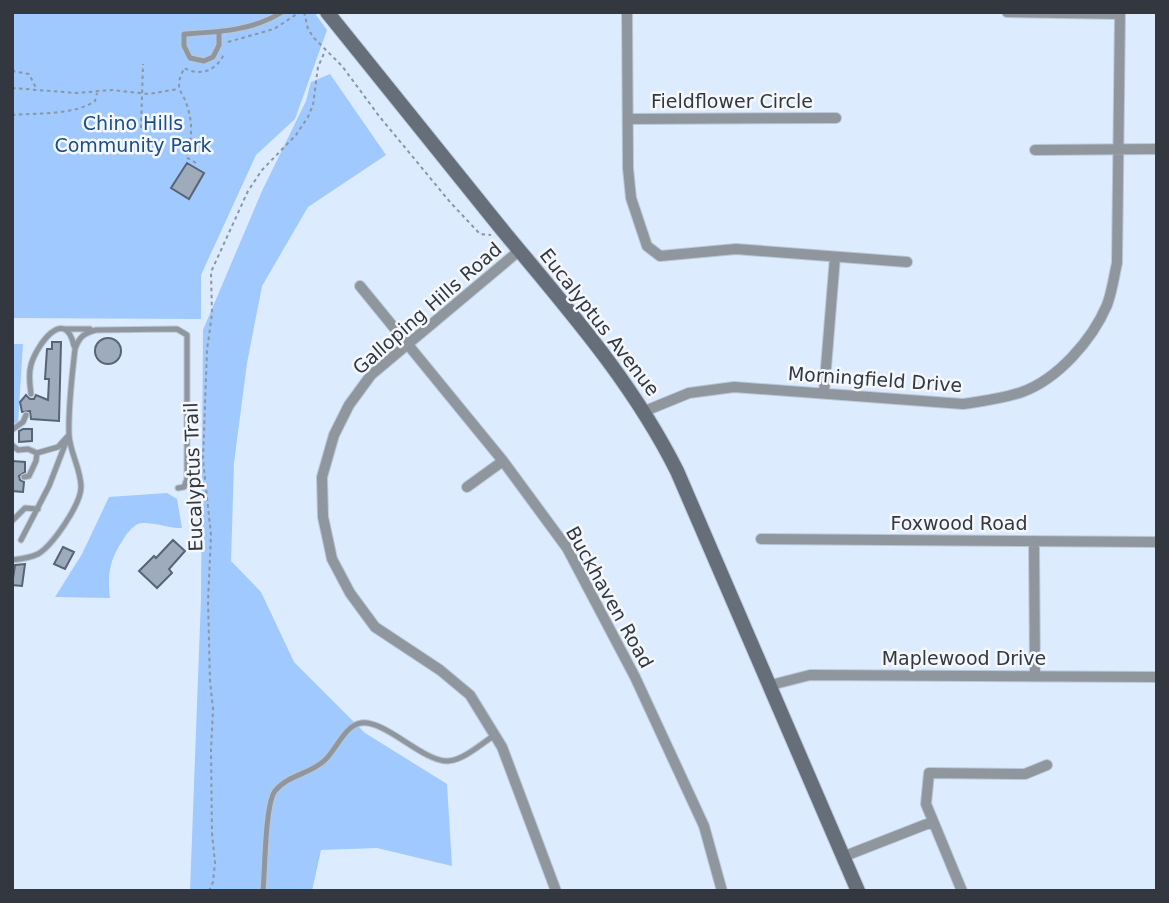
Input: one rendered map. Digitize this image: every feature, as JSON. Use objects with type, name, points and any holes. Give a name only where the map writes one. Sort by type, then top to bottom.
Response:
[{"type":"street","name":"Eucalyptus Avenue","points":[[327,12],[624,380],[645,411],[677,471],[858,891]]},
{"type":"street","points":[[627,12],[628,168],[631,198],[647,246],[660,256],[736,249],[907,262]]},
{"type":"street","points":[[1007,12],[1120,13]]},
{"type":"street","name":"Morningfield Drive","points":[[645,411],[689,393],[719,387],[824,392],[963,404],[998,400],[1025,391],[1062,367],[1089,339],[1108,303],[1117,263],[1120,13]]},
{"type":"street","name":"Fieldflower Circle","points":[[628,119],[835,118]]},
{"type":"street","points":[[1035,150],[1157,149]]},
{"type":"street","name":"Galloping Hills Road","points":[[520,250],[371,375],[349,405],[334,435],[322,477],[323,517],[332,559],[350,593],[374,627],[440,670],[470,695],[502,747],[556,891]]},
{"type":"street","points":[[824,392],[835,257]]},
{"type":"street","name":"Buckhaven Road","points":[[360,286],[503,461],[567,548],[635,677],[704,826],[722,891]]},
{"type":"street","points":[[467,487],[503,461]]},
{"type":"street","name":"Foxwood Road","points":[[761,539],[1157,542]]},
{"type":"street","points":[[1034,541],[1035,676]]},
{"type":"street","name":"Maplewood Drive","points":[[771,685],[810,675],[1157,677]]},
{"type":"street","points":[[962,891],[926,804],[929,774],[1026,774],[1047,765]]},
{"type":"street","points":[[845,856],[932,822]]},
{"type":"lane","points":[[219,32],[214,57],[204,61],[190,58],[186,53],[184,34],[219,32],[256,25],[282,12]]},
{"type":"lane","points":[[62,328],[70,334],[75,349]]},
{"type":"lane","points":[[31,394],[29,372],[36,352],[55,329],[177,329],[187,335],[187,479],[184,487],[178,488]]},
{"type":"lane","points":[[12,561],[39,553],[55,537],[80,497],[79,472],[69,435],[75,349],[85,333],[96,330]]},
{"type":"lane","points":[[12,430],[23,422],[26,415]]},
{"type":"lane","points":[[12,445],[18,450],[28,449],[37,453],[58,447],[69,435]]},
{"type":"lane","points":[[21,540],[38,509],[69,435]]},
{"type":"lane","points":[[24,477],[29,475],[37,453]]},
{"type":"lane","points":[[12,521],[25,508],[38,509]]},
{"type":"lane","points":[[264,891],[270,808],[275,791],[288,781],[310,772],[325,760],[350,728],[360,723],[373,724],[436,758],[448,761],[495,736]]},
{"type":"path","points":[[227,45],[228,41],[274,29],[302,12],[308,29],[325,51],[342,66],[379,116],[469,223],[484,235],[490,235],[501,228]]},
{"type":"path","points":[[196,163],[186,157],[192,125],[179,89],[179,81],[184,68],[195,72],[213,68],[220,62],[226,50]]},
{"type":"path","name":"Eucalyptus Trail","points":[[209,891],[215,863],[211,750],[214,709],[210,681],[208,601],[211,535],[204,460],[207,350],[212,314],[211,272],[248,191],[262,170],[296,135],[307,117],[313,105],[318,67],[325,51]]},
{"type":"path","points":[[141,128],[143,64]]},
{"type":"path","points":[[12,71],[29,74],[36,89]]},
{"type":"path","points":[[12,88],[76,93],[157,93],[179,89]]},
{"type":"path","points":[[12,115],[50,113],[85,107],[95,101],[97,92]]},
{"type":"green space","name":"Chino Hills Community Park","points":[[12,12],[314,12],[327,30],[295,119],[256,155],[201,275],[201,319],[12,318]]},
{"type":"green space","points":[[330,74],[386,155],[308,207],[262,286],[247,363],[234,463],[231,561],[261,592],[294,662],[365,733],[447,784],[452,866],[377,848],[321,850],[312,891],[190,891],[201,599],[203,330],[262,191],[306,101],[311,82]]},
{"type":"green space","points":[[12,344],[23,344],[18,424],[12,423]]},
{"type":"green space","points":[[167,493],[177,499],[182,528],[142,523],[131,529],[112,560],[109,574],[110,598],[55,597],[82,554],[109,497]]},
{"type":"building","points":[[187,163],[204,173],[189,199],[171,188]]},
{"type":"building","points":[[108,338],[117,342],[121,351],[117,360],[108,364],[99,360],[95,351],[99,342]]},
{"type":"building","points":[[52,342],[61,342],[59,421],[31,419],[30,411],[22,412],[20,402],[26,395],[30,399],[34,399],[36,395],[48,400],[49,379],[45,379],[47,349],[52,349]]},
{"type":"building","points":[[32,429],[32,441],[19,442],[19,431]]},
{"type":"building","points":[[12,461],[25,462],[25,472],[19,476],[24,482],[23,492],[12,491]]},
{"type":"building","points":[[173,540],[185,551],[169,569],[172,573],[157,588],[139,571]]},
{"type":"building","points":[[63,547],[74,552],[65,569],[54,564]]},
{"type":"building","points":[[25,564],[22,586],[12,585],[15,565]]}]
